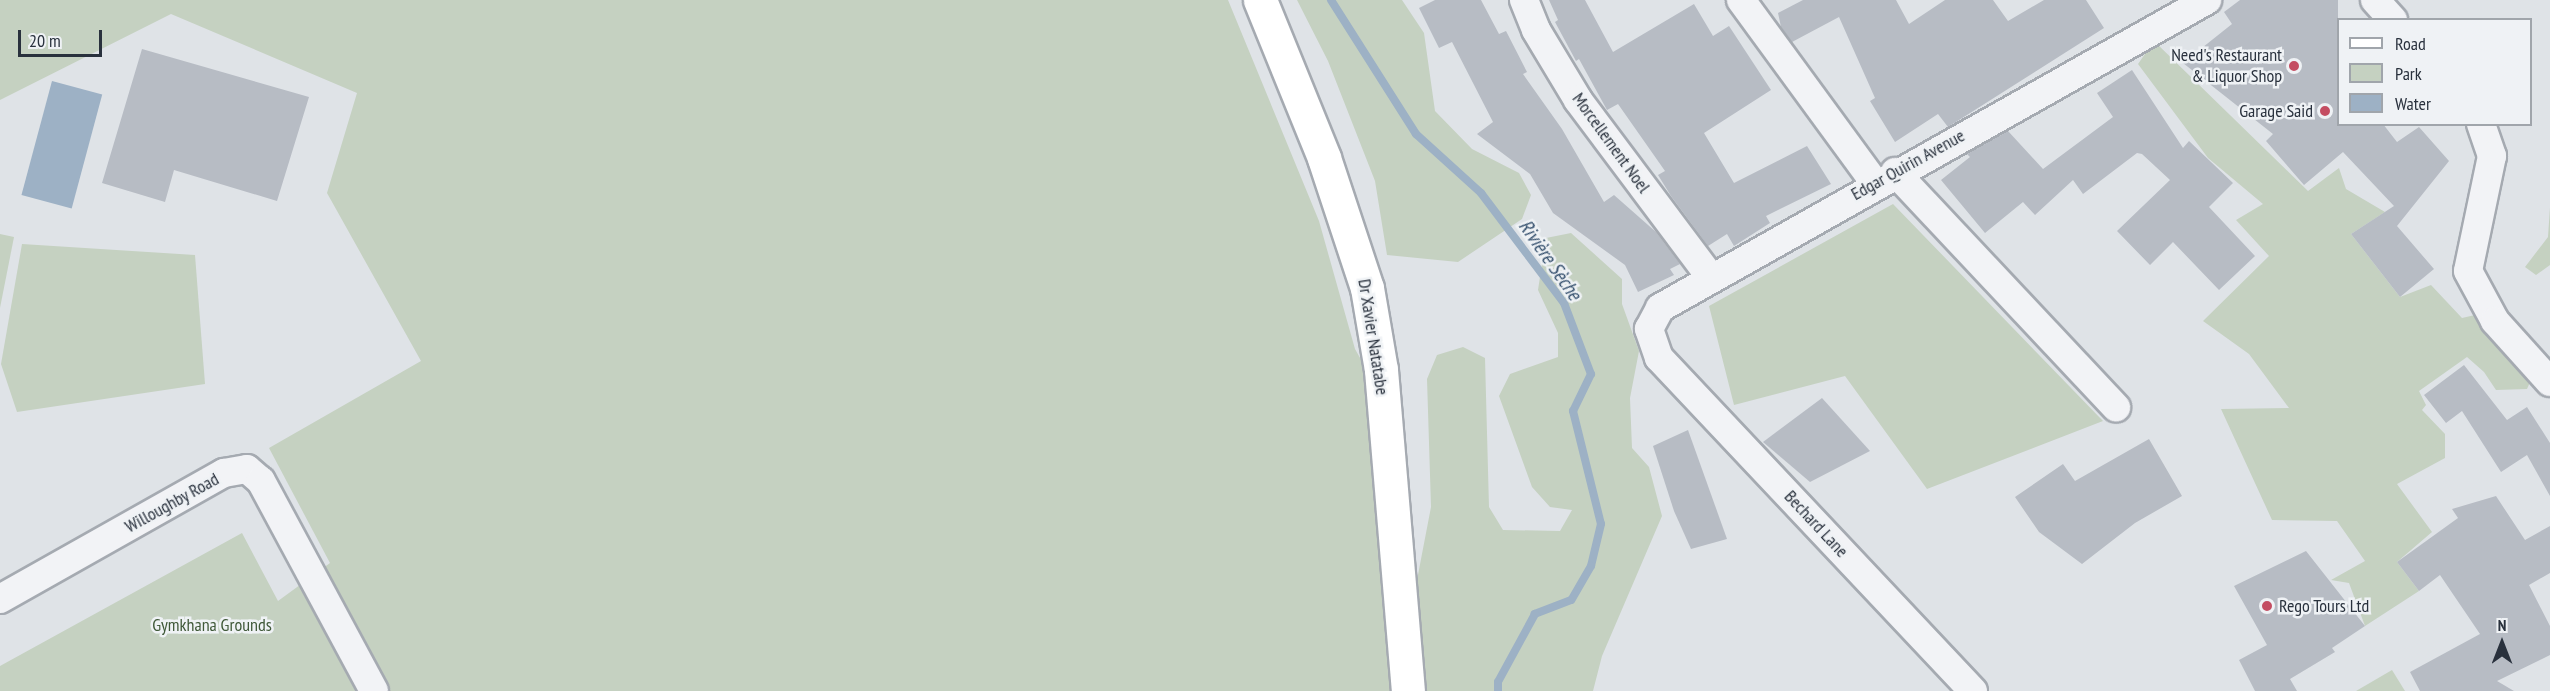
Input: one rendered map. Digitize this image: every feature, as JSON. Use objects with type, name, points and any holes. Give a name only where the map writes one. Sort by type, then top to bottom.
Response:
[{"type":"main road","name":"Dr Xavier Natatabe","points":[[1260,0],[1324,158],[1367,288],[1381,370],[1408,691]]},
{"type":"street","name":"Morcellement Noel","points":[[1524,0],[1536,30],[1578,100],[1711,278]]},
{"type":"street","points":[[1741,0],[1885,178],[2116,406]]},
{"type":"street","name":"Edgar Quirin Avenue","points":[[1659,358],[1648,329],[1660,308],[1885,178],[2207,0]]},
{"type":"street","points":[[2375,0],[2391,18]]},
{"type":"street","points":[[2482,126],[2492,156],[2468,271],[2495,321],[2550,382]]},
{"type":"street","name":"Bechard Lane","points":[[1659,358],[1972,691]]},
{"type":"street","name":"Willoughby Road","points":[[0,599],[224,473],[247,469],[261,481],[374,691]]},
{"type":"green space","name":"Gymkhana Grounds","points":[[0,0],[1228,0],[1319,221],[1355,349],[1368,372],[1390,691],[0,691],[0,666],[242,533],[278,601],[330,563],[269,448],[421,361],[327,193],[357,93],[171,14],[0,100]]},
{"type":"green space","points":[[1297,0],[1402,0],[1424,33],[1435,111],[1472,149],[1519,173],[1531,195],[1522,219],[1458,262],[1387,255],[1375,181],[1328,61]]},
{"type":"green space","points":[[2154,41],[2308,191],[2339,168],[2346,189],[2385,212],[2351,234],[2400,297],[2431,285],[2462,318],[2488,312],[2540,360],[2527,389],[2496,390],[2484,372],[2467,357],[2419,391],[2426,405],[2422,410],[2445,434],[2445,458],[2397,484],[2432,532],[2397,562],[2419,591],[2365,626],[2349,583],[2331,580],[2365,561],[2337,521],[2272,520],[2221,409],[2289,408],[2249,354],[2203,321],[2269,256],[2236,220],[2263,204],[2208,158],[2138,64]]},
{"type":"green space","points":[[1893,204],[2103,421],[1927,489],[1845,376],[1734,405],[1709,306]]},
{"type":"green space","points":[[2550,207],[2550,265],[2536,275],[2525,267],[2548,237]]},
{"type":"green space","points":[[1571,233],[1622,279],[1622,304],[1639,351],[1630,398],[1632,448],[1649,467],[1662,516],[1602,656],[1593,691],[1426,691],[1417,580],[1431,507],[1427,379],[1437,355],[1463,347],[1485,358],[1489,507],[1503,530],[1560,531],[1572,510],[1550,507],[1532,487],[1499,396],[1510,374],[1558,357],[1558,333],[1538,290],[1546,238]]},
{"type":"green space","points":[[0,234],[14,237],[0,308]]},
{"type":"green space","points":[[22,244],[195,255],[205,384],[17,412],[1,364]]},
{"type":"green space","points":[[2392,670],[2405,691],[2356,691]]},
{"type":"water","points":[[52,81],[102,94],[72,208],[21,195]]},
{"type":"building","points":[[1435,0],[1481,0],[1499,34],[1506,31],[1527,72],[1523,74],[1562,129],[1604,202],[1614,195],[1656,232],[1680,264],[1670,269],[1674,275],[1638,292],[1625,265],[1553,213],[1530,174],[1477,134],[1493,122],[1452,42],[1439,48],[1419,8]]},
{"type":"building","points":[[1549,0],[1585,0],[1613,52],[1694,4],[1713,36],[1729,26],[1771,90],[1704,133],[1734,183],[1807,146],[1831,184],[1766,216],[1770,223],[1734,246],[1727,234],[1708,246],[1671,196],[1658,175],[1665,171],[1618,104],[1607,110],[1579,59],[1576,61],[1555,22],[1558,20]]},
{"type":"building","points":[[1803,0],[1896,0],[1909,24],[1945,0],[1993,0],[2008,21],[2044,0],[2086,0],[2104,28],[1948,127],[1938,114],[1895,142],[1870,101],[1875,98],[1839,17],[1792,42],[1781,27],[1778,13]]},
{"type":"building","points":[[2240,0],[2338,0],[2337,126],[2385,126],[2397,142],[2419,127],[2449,161],[2397,226],[2434,269],[2400,297],[2351,234],[2394,206],[2343,152],[2304,185],[2266,141],[2273,134],[2183,63],[2232,24],[2224,12]]},
{"type":"building","points":[[142,49],[309,97],[277,201],[174,170],[165,202],[102,183]]},
{"type":"building","points":[[2132,70],[2183,148],[2189,141],[2233,183],[2209,207],[2255,256],[2219,290],[2173,242],[2150,265],[2117,231],[2170,180],[2142,154],[2137,153],[2083,194],[2073,180],[2035,215],[2023,202],[1985,233],[1941,180],[1970,157],[1967,154],[2008,131],[2043,169],[2113,117],[2097,93]]},
{"type":"building","points":[[2464,365],[2507,420],[2527,407],[2550,443],[2550,496],[2527,455],[2501,472],[2462,411],[2446,423],[2424,395]]},
{"type":"building","points":[[1822,398],[1870,451],[1810,482],[1763,442]]},
{"type":"building","points":[[1688,430],[1727,539],[1691,549],[1674,511],[1653,446]]},
{"type":"building","points":[[2149,439],[2182,496],[2135,523],[2082,564],[2039,532],[2015,497],[2063,464],[2075,481]]},
{"type":"building","points":[[2496,496],[2525,540],[2550,526],[2550,573],[2529,585],[2550,626],[2550,655],[2497,681],[2514,691],[2420,691],[2410,672],[2480,634],[2440,575],[2419,591],[2397,562],[2458,518],[2452,509]]},
{"type":"building","points":[[2306,551],[2365,626],[2332,648],[2335,652],[2290,679],[2297,691],[2255,691],[2239,660],[2267,645],[2234,586]]},
{"type":"waterway","name":"Rivière Sèche","points":[[1331,0],[1416,134],[1481,193],[1564,303],[1591,374],[1573,411],[1601,524],[1591,566],[1571,600],[1535,614],[1498,682],[1498,691]]},
{"type":"place","name":"Need's Restaurant & Liquor Shop","points":[[2294,66]]},
{"type":"place","name":"Garage Said","points":[[2325,111]]},
{"type":"place","name":"Rego Tours Ltd","points":[[2267,606]]}]
